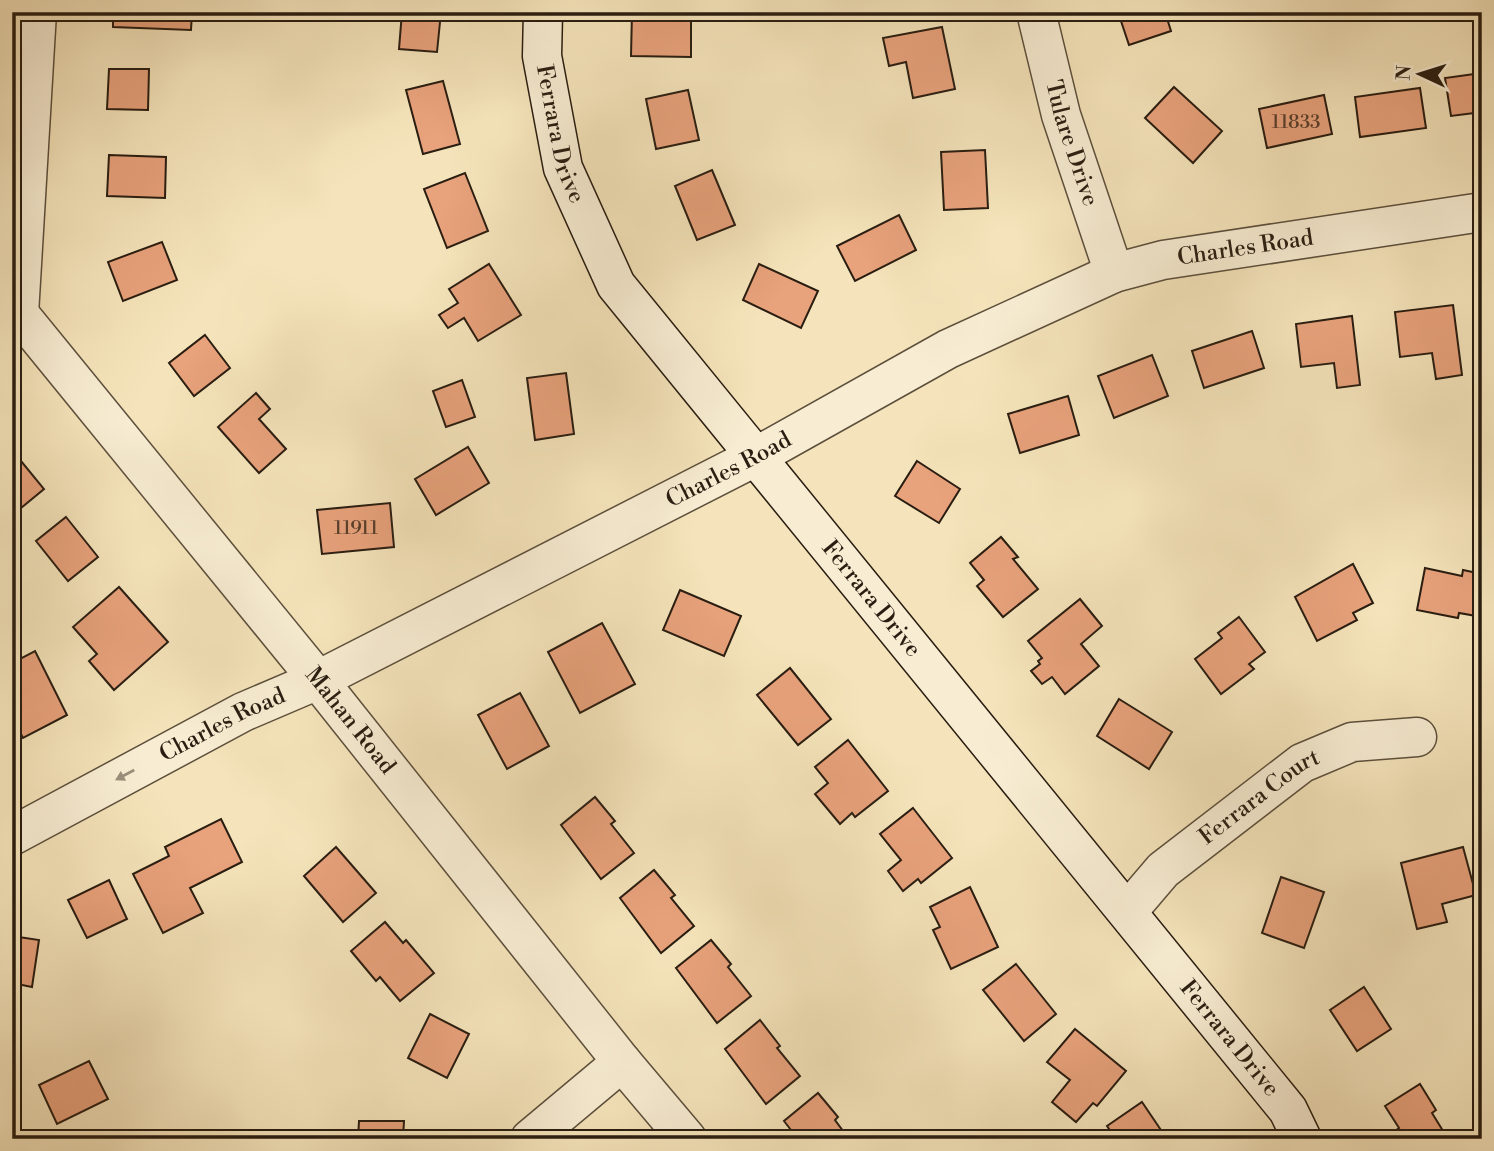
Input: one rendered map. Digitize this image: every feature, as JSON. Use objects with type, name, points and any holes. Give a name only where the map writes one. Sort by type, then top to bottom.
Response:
[{"type":"street","points":[[16,309],[24,67],[37,12]]},
{"type":"street","name":"Ferrara Drive","points":[[543,12],[542,55],[563,168],[617,285],[1288,1110],[1303,1139]]},
{"type":"street","name":"Tulare Drive","points":[[1036,12],[1061,115],[1114,273]]},
{"type":"street","name":"Charles Road","points":[[12,836],[243,712],[318,680],[757,456],[948,349],[1114,273],[1163,260],[1482,212]]},
{"type":"street","name":"Mahan Road","points":[[16,309],[318,680],[622,1062],[687,1139]]},
{"type":"street","name":"Ferrara Court","points":[[1128,911],[1163,870],[1302,763],[1352,742],[1417,737]]},
{"type":"street","points":[[530,1139],[622,1062]]},
{"type":"building","points":[[113,12],[192,12],[191,30],[113,27]]},
{"type":"building","points":[[402,12],[441,12],[437,52],[399,49]]},
{"type":"building","points":[[632,12],[679,12],[678,21],[691,21],[691,57],[631,56]]},
{"type":"building","points":[[1118,12],[1165,12],[1171,31],[1129,45]]},
{"type":"building","points":[[942,27],[955,89],[913,98],[906,62],[889,66],[883,38]]},
{"type":"building","points":[[109,69],[149,69],[148,110],[107,109]]},
{"type":"building","points":[[1482,73],[1482,112],[1451,116],[1445,78]]},
{"type":"building","points":[[443,81],[460,144],[423,154],[406,90]]},
{"type":"building","points":[[1174,87],[1222,131],[1193,163],[1145,118]]},
{"type":"building","points":[[1420,88],[1426,128],[1360,137],[1355,97]]},
{"type":"building","points":[[688,90],[699,140],[656,149],[646,99]]},
{"type":"building","points":[[1324,95],[1332,134],[1267,148],[1259,109]]},
{"type":"building","points":[[985,150],[988,208],[944,210],[941,152]]},
{"type":"building","points":[[109,155],[166,157],[165,198],[107,196]]},
{"type":"building","points":[[712,170],[735,225],[697,240],[675,186]]},
{"type":"building","points":[[465,173],[488,231],[447,248],[424,189]]},
{"type":"building","points":[[899,215],[916,250],[855,281],[837,246]]},
{"type":"building","points":[[162,242],[177,280],[123,301],[108,262]]},
{"type":"building","points":[[489,264],[521,315],[478,341],[464,318],[448,328],[439,315],[458,303],[449,289]]},
{"type":"building","points":[[759,264],[818,291],[801,328],[743,300]]},
{"type":"building","points":[[1453,305],[1462,375],[1436,379],[1432,353],[1400,357],[1395,312]]},
{"type":"building","points":[[1352,316],[1360,385],[1337,388],[1334,363],[1301,367],[1296,324]]},
{"type":"building","points":[[1252,331],[1264,368],[1204,388],[1192,351]]},
{"type":"building","points":[[205,335],[230,368],[194,396],[169,363]]},
{"type":"building","points":[[1152,355],[1168,396],[1114,418],[1098,376]]},
{"type":"building","points":[[566,373],[574,434],[535,440],[527,378]]},
{"type":"building","points":[[462,380],[475,417],[446,427],[433,391]]},
{"type":"building","points":[[256,393],[270,409],[259,419],[286,449],[259,473],[218,427]]},
{"type":"building","points":[[1068,396],[1079,435],[1020,453],[1008,414]]},
{"type":"building","points":[[468,447],[489,483],[436,515],[415,479]]},
{"type":"building","points":[[12,450],[44,489],[15,513],[12,510]]},
{"type":"building","points":[[917,461],[960,489],[939,523],[895,496]]},
{"type":"building","points":[[390,503],[394,547],[322,554],[317,510]]},
{"type":"building","points":[[66,517],[98,557],[68,581],[36,541]]},
{"type":"building","points":[[1001,537],[1018,557],[1013,559],[1038,589],[1003,617],[977,586],[984,580],[970,563]]},
{"type":"building","points":[[1353,564],[1373,603],[1353,613],[1357,620],[1317,641],[1295,597]]},
{"type":"building","points":[[1425,568],[1462,576],[1463,570],[1482,574],[1482,617],[1459,613],[1458,618],[1417,610]]},
{"type":"building","points":[[119,587],[168,642],[114,690],[89,661],[97,654],[73,627]]},
{"type":"building","points":[[680,590],[741,616],[724,656],[663,630]]},
{"type":"building","points":[[1080,599],[1102,626],[1081,644],[1099,666],[1065,694],[1052,677],[1042,684],[1031,671],[1040,664],[1038,661],[1042,658],[1028,641]]},
{"type":"building","points":[[1239,617],[1265,652],[1249,664],[1254,669],[1221,694],[1195,659],[1222,638],[1218,633]]},
{"type":"building","points":[[602,623],[635,684],[580,713],[548,652]]},
{"type":"building","points":[[35,651],[67,715],[23,738],[12,717],[12,663]]},
{"type":"building","points":[[790,668],[831,719],[798,745],[757,695]]},
{"type":"building","points":[[520,693],[549,746],[507,769],[478,715]]},
{"type":"building","points":[[1119,699],[1172,732],[1149,769],[1097,736]]},
{"type":"building","points":[[848,740],[888,791],[855,817],[852,813],[840,824],[815,794],[828,783],[815,767]]},
{"type":"building","points":[[595,797],[615,821],[611,824],[634,853],[601,879],[561,825]]},
{"type":"building","points":[[913,808],[952,858],[921,883],[918,879],[903,891],[888,871],[901,860],[880,834]]},
{"type":"building","points":[[221,819],[242,862],[190,888],[203,913],[163,933],[133,874],[169,856],[165,847]]},
{"type":"building","points":[[336,847],[376,893],[343,922],[304,876]]},
{"type":"building","points":[[1463,847],[1476,895],[1442,904],[1447,922],[1417,929],[1401,863]]},
{"type":"building","points":[[654,870],[675,895],[671,898],[694,926],[661,953],[620,898]]},
{"type":"building","points":[[1281,877],[1324,892],[1304,948],[1262,933]]},
{"type":"building","points":[[109,880],[127,919],[87,938],[68,900]]},
{"type":"building","points":[[970,887],[998,947],[951,969],[933,930],[940,927],[930,907]]},
{"type":"building","points":[[385,922],[403,943],[406,940],[434,973],[400,1001],[380,977],[376,981],[351,951]]},
{"type":"building","points":[[12,936],[39,940],[32,987],[12,983]]},
{"type":"building","points":[[711,940],[731,964],[728,967],[751,996],[717,1023],[676,968]]},
{"type":"building","points":[[1016,964],[1056,1014],[1024,1041],[983,990]]},
{"type":"building","points":[[1364,987],[1391,1029],[1357,1051],[1330,1010]]},
{"type":"building","points":[[430,1014],[469,1034],[447,1078],[408,1058]]},
{"type":"building","points":[[760,1020],[780,1046],[777,1048],[800,1076],[766,1104],[725,1049]]},
{"type":"building","points":[[1075,1029],[1126,1071],[1097,1106],[1093,1103],[1076,1122],[1052,1102],[1070,1080],[1047,1062]]},
{"type":"building","points":[[89,1061],[108,1099],[57,1124],[39,1085]]},
{"type":"building","points":[[1420,1084],[1436,1110],[1432,1113],[1448,1139],[1400,1139],[1395,1131],[1399,1128],[1385,1106]]},
{"type":"building","points":[[818,1093],[838,1117],[835,1120],[849,1139],[798,1139],[784,1121]]},
{"type":"building","points":[[1142,1102],[1167,1139],[1116,1139],[1107,1126]]},
{"type":"building","points":[[359,1121],[404,1121],[403,1139],[358,1139]]}]
